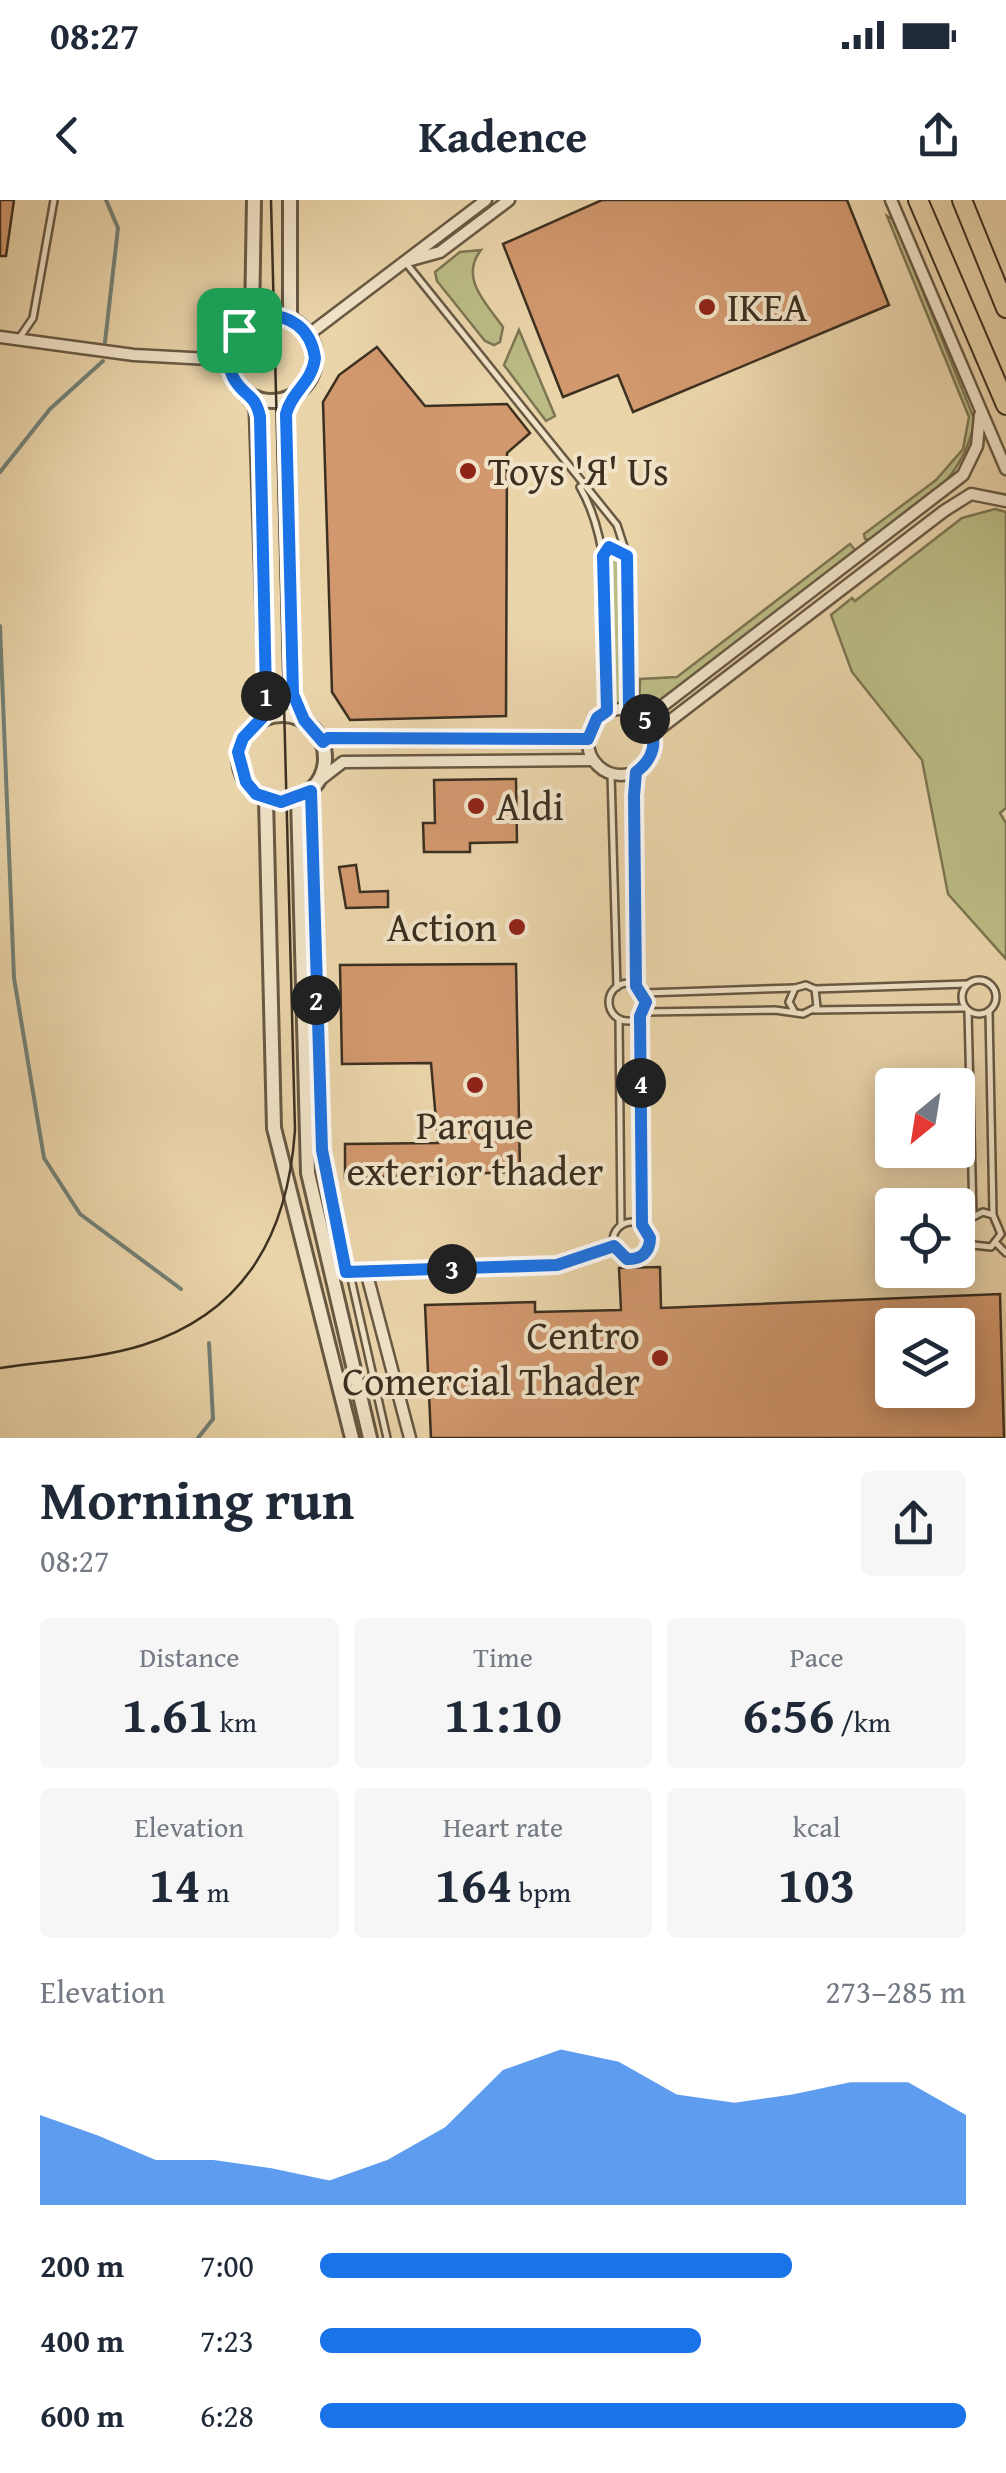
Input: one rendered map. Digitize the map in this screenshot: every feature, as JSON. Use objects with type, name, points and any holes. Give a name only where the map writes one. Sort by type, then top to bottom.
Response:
[{"type":"main road","points":[[918,200],[1006,405]]},
{"type":"main road","points":[[962,200],[1006,308]]},
{"type":"street","points":[[252,320],[254,200]]},
{"type":"street","points":[[290,200],[290,320]]},
{"type":"street","points":[[308,335],[485,200]]},
{"type":"street","points":[[405,262],[440,252],[509,200]]},
{"type":"street","points":[[892,200],[980,415],[1006,468]]},
{"type":"street","points":[[290,397],[274,401],[256,398],[233,376],[231,344],[252,320],[271,315],[290,320],[308,335],[313,370],[290,397],[286,414],[293,694],[304,720],[323,742],[326,758],[321,779]]},
{"type":"street","points":[[0,337],[134,355],[229,360]]},
{"type":"street","points":[[256,398],[266,694],[262,718]]},
{"type":"street","points":[[592,760],[588,739],[597,718],[607,711],[635,712],[661,707],[963,476],[978,446],[980,415]]},
{"type":"street","points":[[654,733],[944,511],[970,494],[1006,501]]},
{"type":"street","points":[[304,720],[278,714],[262,718],[243,738],[239,768],[246,782],[266,798],[298,798],[343,762],[592,760],[611,774],[636,772],[652,755],[654,733],[635,712]]},
{"type":"street","points":[[323,742],[328,738],[588,739]]},
{"type":"street","points":[[266,798],[274,1128],[352,1438]]},
{"type":"street","points":[[298,798],[308,1173],[370,1438]]},
{"type":"street","points":[[366,1272],[410,1438]]},
{"type":"lane","points":[[19,340],[33,318],[54,200]]},
{"type":"lane","points":[[405,262],[617,525],[627,556],[635,712]]},
{"type":"lane","points":[[572,471],[594,511],[603,556],[607,711]]},
{"type":"lane","points":[[603,556],[609,547],[627,556]]},
{"type":"lane","points":[[636,772],[636,986]]},
{"type":"lane","points":[[611,774],[617,987],[609,1001],[619,1019],[621,1226],[613,1237],[614,1246],[627,1259],[645,1254],[650,1238],[642,1225],[644,992]]},
{"type":"lane","points":[[311,791],[322,1150],[346,1272],[387,1438]]},
{"type":"lane","points":[[814,990],[984,980],[996,994],[1006,994]]},
{"type":"lane","points":[[966,984],[961,999],[967,1009],[972,1188]]},
{"type":"lane","points":[[617,987],[636,986],[644,992],[806,985],[819,998],[814,1010]]},
{"type":"lane","points":[[794,1011],[790,1002],[795,988]]},
{"type":"lane","points":[[996,994],[989,1011],[992,1214],[1002,1228],[996,1243]]},
{"type":"lane","points":[[619,1019],[642,1014],[804,1014],[814,1010],[989,1011]]},
{"type":"lane","points":[[975,1215],[992,1214]]},
{"type":"lane","points":[[621,1226],[642,1225]]},
{"type":"lane","points":[[975,1245],[979,1248],[996,1243]]},
{"type":"lane","points":[[996,1243],[1006,1253]]},
{"type":"lane","points":[[346,1272],[557,1265],[614,1246]]},
{"type":"green space","points":[[887,216],[894,220],[975,421],[968,444],[949,478],[870,540],[864,534],[936,480],[963,449],[969,417]]},
{"type":"green space","points":[[481,250],[475,260],[474,280],[503,327],[500,342],[494,345],[485,341],[437,281],[435,272],[460,252]]},
{"type":"green space","points":[[519,330],[555,416],[546,421],[504,365]]},
{"type":"green space","points":[[995,509],[1006,512],[1006,808],[1000,813],[1006,823],[1006,959],[948,894],[922,760],[852,672],[831,615],[852,598],[855,601],[962,518]]},
{"type":"green space","points":[[850,544],[856,551],[654,706],[639,710],[640,679],[677,677]]},
{"type":"green space","points":[[615,551],[621,555],[624,706],[613,706],[610,558]]},
{"type":"building","points":[[0,200],[14,200],[6,256],[0,256]]},
{"type":"building","name":"IKEA","points":[[602,200],[847,200],[889,305],[633,412],[618,375],[563,397],[503,244]]},
{"type":"building","points":[[377,347],[425,406],[507,404],[530,433],[507,453],[506,716],[350,720],[332,692],[323,402],[339,375]]},
{"type":"building","name":"Aldi","points":[[516,779],[517,842],[470,843],[470,852],[424,852],[423,823],[435,823],[434,780]]},
{"type":"building","points":[[356,865],[360,892],[388,891],[388,907],[346,908],[339,867]]},
{"type":"building","name":"Parque exterior thader","points":[[516,964],[520,1172],[345,1178],[345,1144],[438,1143],[431,1063],[342,1064],[340,965]]},
{"type":"building","name":"Centro Comercial Thader","points":[[660,1267],[661,1308],[1000,1294],[1004,1438],[431,1438],[425,1305],[535,1302],[535,1312],[621,1310],[619,1268]]},
{"type":"waterway","points":[[105,342],[118,228],[106,200]]},
{"type":"waterway","points":[[0,472],[50,409],[103,361]]},
{"type":"waterway","points":[[0,626],[14,978],[44,1158],[80,1214],[181,1289]]},
{"type":"waterway","points":[[198,1438],[213,1419],[209,1343]]},
{"type":"tram line","points":[[0,1368],[109,1354],[143,1345],[210,1312],[255,1263],[283,1202],[295,1130],[271,200]]},
{"type":"place","name":"IKEA","points":[[707,307]]},
{"type":"place","name":"Toys 'Я' Us","points":[[468,471]]},
{"type":"place","name":"Aldi","points":[[476,806]]},
{"type":"place","name":"Action","points":[[517,927]]},
{"type":"place","name":"Parque exterior thader","points":[[475,1085]]},
{"type":"place","name":"Centro Comercial Thader","points":[[660,1358]]},
{"type":"route","points":[[261,316],[281,316],[300,326],[313,346],[313,370],[308,381],[290,397],[286,414],[293,694],[304,720],[323,742],[328,738],[588,739],[597,718],[607,711],[603,556],[609,547],[619,548],[627,556],[629,709],[648,722],[655,744],[646,765],[636,772],[634,796],[636,986],[644,992],[646,1002],[640,1016],[642,1225],[650,1238],[649,1249],[640,1258],[627,1259],[614,1246],[592,1250],[557,1265],[346,1272],[322,1150],[311,791],[281,802],[266,798],[256,794],[239,768],[238,752],[243,738],[262,718],[266,694],[260,417],[256,398],[242,389],[229,360],[231,344],[239,330],[261,316]]}]
